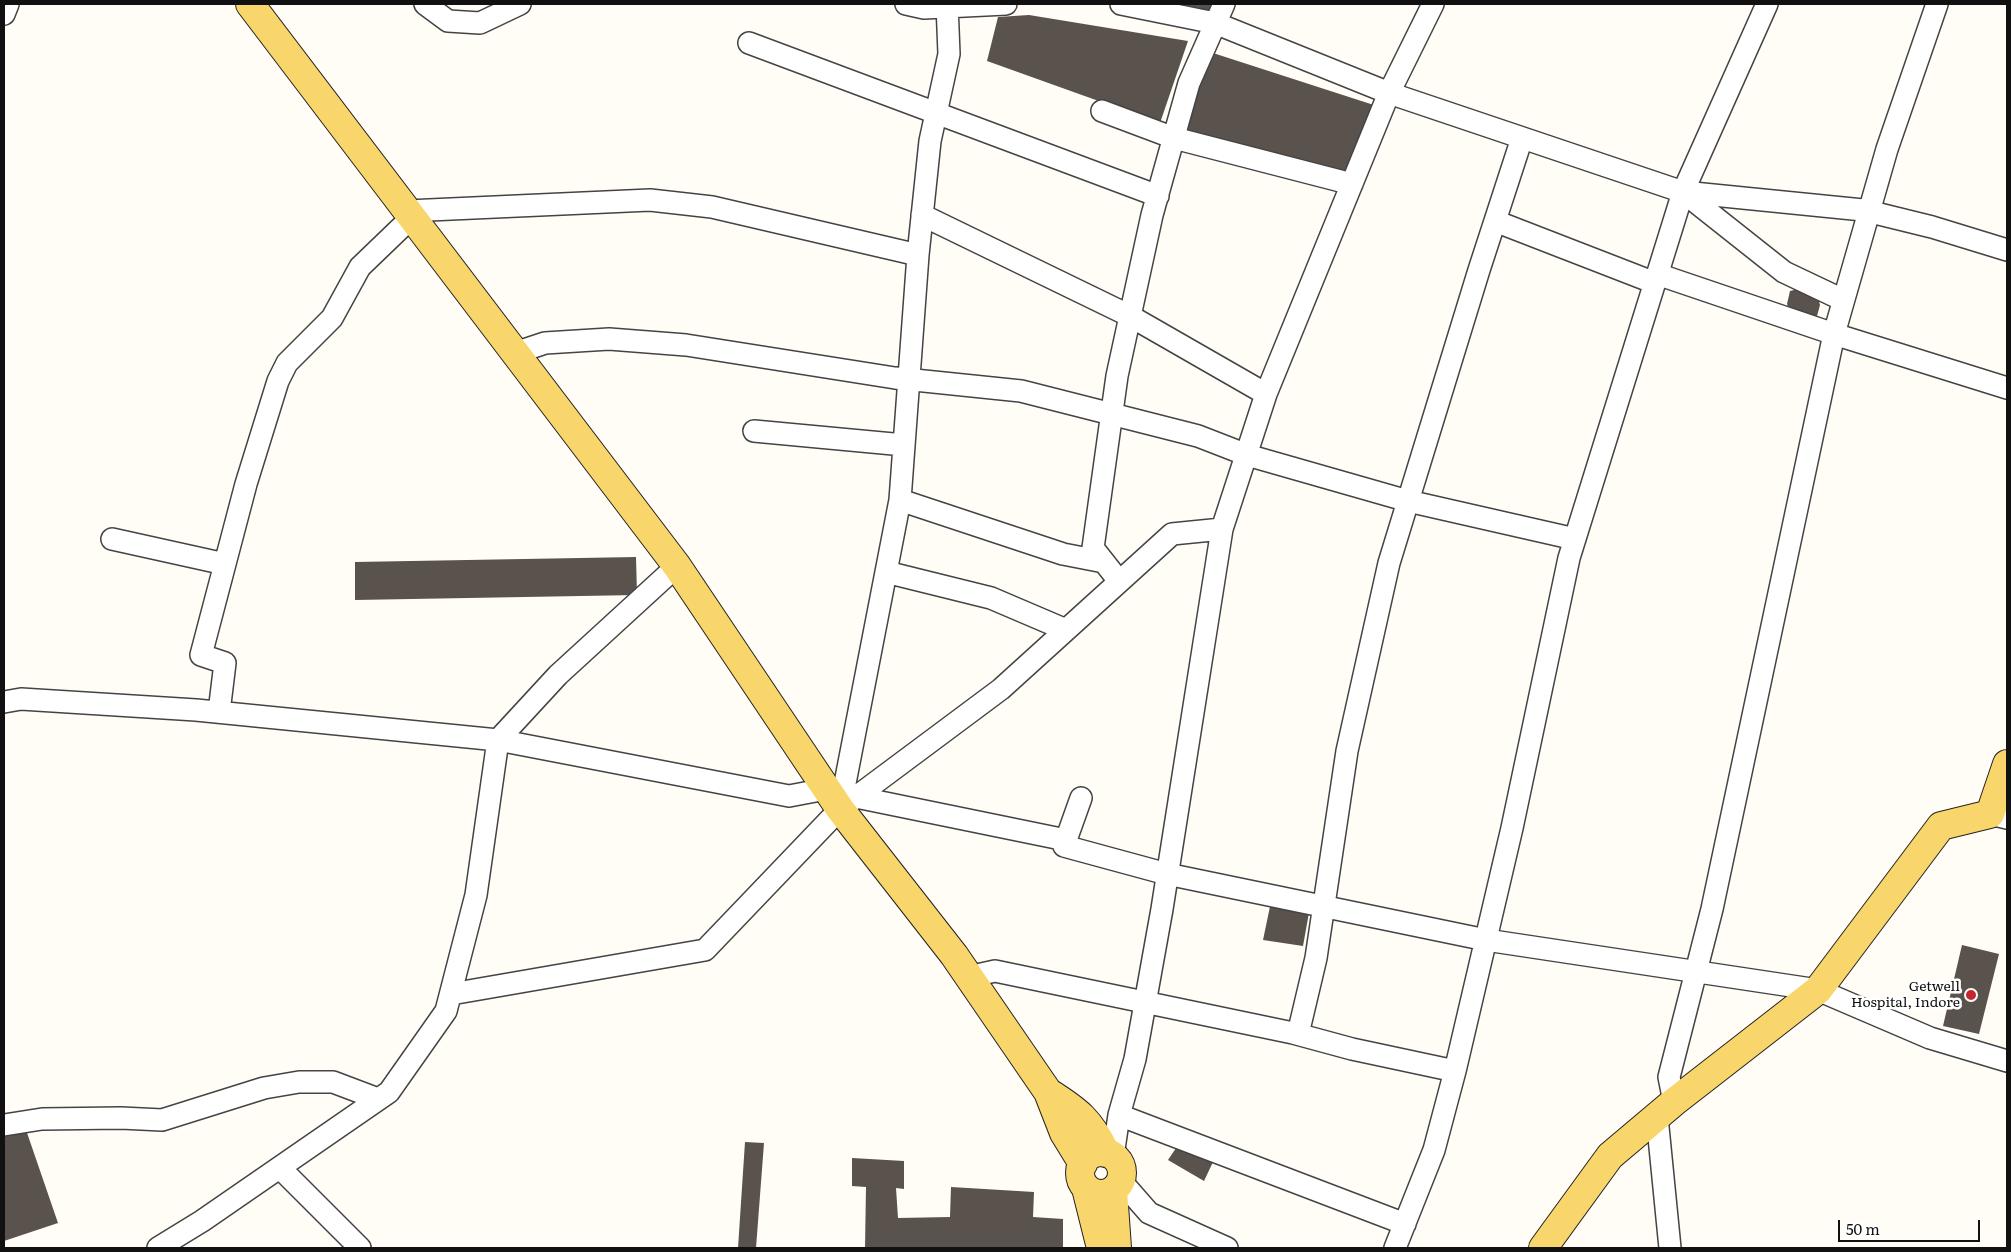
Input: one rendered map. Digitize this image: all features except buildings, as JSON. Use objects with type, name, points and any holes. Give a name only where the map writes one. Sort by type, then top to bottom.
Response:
[{"type":"main road","points":[[250,4],[677,566],[1048,1092],[1064,1133],[1097,1165],[1122,1167],[1117,1186],[1117,1248]]},
{"type":"main road","points":[[1543,1248],[1610,1156],[1818,990],[1941,826],[1998,816],[2007,764]]},
{"type":"main road","points":[[1097,1165],[1101,1248]]},
{"type":"street","points":[[4,14],[8,4]]},
{"type":"street","points":[[425,4],[448,21],[480,23],[520,4]]},
{"type":"street","points":[[906,4],[924,8],[1006,4]]},
{"type":"street","points":[[1120,4],[1220,13],[1389,93],[1683,192],[1869,211],[1932,227],[2007,250]]},
{"type":"street","points":[[1097,1165],[1119,1115],[1135,1059],[1167,874],[1222,529],[1266,394],[1389,93],[1434,4]]},
{"type":"street","points":[[1395,1248],[1434,1150],[1455,1071],[1512,828],[1569,558],[1683,192],[1767,4]]},
{"type":"street","points":[[1670,1248],[1666,1110],[1670,1077],[1697,972],[1772,633],[1788,542],[1834,334],[1887,149],[1937,4]]},
{"type":"street","points":[[841,799],[900,500],[918,255],[930,141],[949,54],[947,6]]},
{"type":"street","points":[[1119,581],[1092,548],[1112,414],[1130,316],[1158,196],[1189,83],[1220,13]]},
{"type":"street","points":[[749,43],[1158,196]]},
{"type":"street","points":[[1102,111],[1174,138],[1352,184]]},
{"type":"street","points":[[1298,1034],[1316,958],[1347,751],[1389,563],[1522,138]]},
{"type":"street","points":[[1683,192],[1784,272],[1844,300]]},
{"type":"street","points":[[219,712],[225,663],[201,655],[225,564],[278,382],[287,363],[332,318],[360,267],[410,214],[650,200],[712,207],[918,255]]},
{"type":"street","points":[[922,215],[1130,316],[1266,394]]},
{"type":"street","points":[[1495,221],[1656,279],[2007,388]]},
{"type":"street","points":[[515,352],[545,343],[609,339],[686,345],[908,380],[1021,391],[1198,436],[1247,455],[1408,501],[1575,539]]},
{"type":"street","points":[[754,431],[904,445]]},
{"type":"street","points":[[900,500],[1063,554],[1104,562]]},
{"type":"street","points":[[451,994],[705,950],[841,799],[1001,689],[1172,534],[1222,529]]},
{"type":"street","points":[[112,539],[225,564]]},
{"type":"street","points":[[158,1248],[202,1222],[389,1092],[446,1011],[476,895],[498,740],[558,675],[677,566]]},
{"type":"street","points":[[886,572],[991,598],[1066,630]]},
{"type":"street","points":[[4,702],[21,698],[219,712],[498,740],[789,796],[841,799],[1066,840],[1081,798]]},
{"type":"street","points":[[1064,846],[1167,874],[1486,940],[1818,990],[1930,1038],[2007,1061]]},
{"type":"street","points":[[968,977],[996,971],[1298,1034],[1352,1049],[1455,1071]]},
{"type":"street","points":[[4,1126],[42,1120],[121,1118],[162,1120],[264,1088],[299,1082],[333,1082],[378,1099]]},
{"type":"street","points":[[1119,1115],[1405,1224]]},
{"type":"street","points":[[280,1168],[360,1248]]},
{"type":"street","points":[[1117,1186],[1149,1213],[1227,1248]]},
{"type":"place","name":"Getwell Hospital, Indore","points":[[1971,995]]}]
